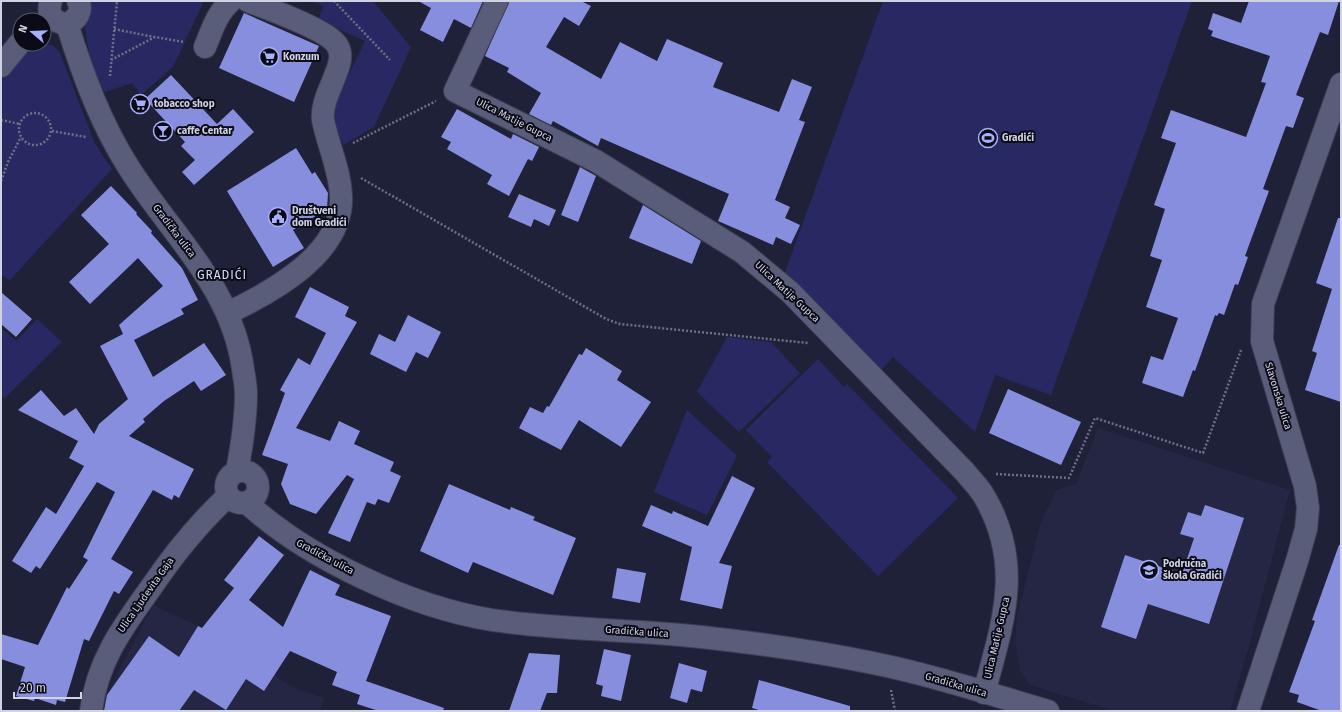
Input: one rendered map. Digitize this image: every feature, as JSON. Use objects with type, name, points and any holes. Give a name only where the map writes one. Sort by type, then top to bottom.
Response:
[{"type":"street","points":[[54,16],[76,18],[80,5],[78,1]]},
{"type":"street","points":[[205,47],[215,23],[224,7],[231,1]]},
{"type":"street","points":[[228,313],[258,298],[288,280],[316,254],[333,235],[341,216],[342,195],[334,158],[323,119],[323,111],[341,61],[337,44],[324,33],[248,1]]},
{"type":"street","points":[[455,91],[497,1]]},
{"type":"street","name":"Gradička ulica","points":[[54,16],[116,147],[156,207],[212,283],[228,313],[241,354],[246,392],[244,430],[238,471]]},
{"type":"street","points":[[1,66],[13,52]]},
{"type":"street","name":"Slavonska ulica","points":[[1248,711],[1297,561],[1306,529],[1308,508],[1305,486],[1262,341],[1263,304],[1341,84]]},
{"type":"street","name":"Ulica Matije Gupca","points":[[455,91],[596,161],[742,252],[790,292],[965,472],[983,494],[990,507],[996,519],[1006,549],[1007,600],[984,693]]},
{"type":"street","points":[[238,471],[245,471],[252,474],[257,480],[259,487],[257,494],[253,500],[237,499],[226,488],[227,481],[231,475],[238,471]]},
{"type":"street","name":"Gradička ulica","points":[[237,499],[289,537],[331,562],[389,588],[444,609],[492,620],[709,638],[874,663],[1048,711]]},
{"type":"street","name":"Ulica Ljudevita Gaja","points":[[91,711],[93,691],[104,660],[122,628],[177,550],[199,524],[237,499]]},
{"type":"path","points":[[109,81],[117,1]]},
{"type":"path","points":[[334,1],[390,60]]},
{"type":"path","points":[[114,29],[205,47]]},
{"type":"path","points":[[111,60],[155,37]]},
{"type":"path","points":[[455,91],[450,99],[438,100],[426,105],[334,158],[606,319],[620,324],[810,343]]},
{"type":"path","points":[[34,112],[41,113],[47,117],[51,124],[52,131],[49,138],[44,143],[36,145],[29,144],[20,134],[20,124],[27,114],[34,112]]},
{"type":"path","points":[[1,120],[20,124]]},
{"type":"path","points":[[1,181],[8,162],[22,137]]},
{"type":"path","points":[[965,472],[1069,478],[1095,418],[1203,453],[1242,346]]},
{"type":"shaded area","points":[[83,1],[204,1],[173,67],[141,95],[132,83],[105,92],[95,73],[91,61],[88,48]]},
{"type":"shaded area","points":[[312,1],[373,1],[411,47],[374,127],[343,145],[330,113],[365,41],[318,20],[323,6]]},
{"type":"shaded area","name":"Gradići","points":[[883,1],[1192,1],[1051,395],[995,375],[975,432],[893,357],[881,370],[784,275]]},
{"type":"shaded area","points":[[52,45],[54,46],[60,53],[95,144],[112,169],[10,280],[1,275],[1,81],[27,52],[52,52]]},
{"type":"shaded area","points":[[37,319],[62,342],[5,398],[1,396],[1,328],[16,341]]},
{"type":"shaded area","points":[[727,337],[771,342],[800,373],[739,432],[697,392]]},
{"type":"shaded area","points":[[818,359],[844,387],[847,384],[958,498],[878,576],[767,462],[772,457],[746,430]]},
{"type":"shaded area","points":[[687,410],[737,456],[707,515],[654,492]]},
{"type":"shaded area","name":"Područna škola Gradići","points":[[1098,428],[1290,490],[1250,642],[1230,711],[1114,711],[1030,685],[1020,672],[1015,642],[1017,616],[1040,525],[1056,490],[1076,484]]},
{"type":"shaded area","points":[[153,605],[198,626],[294,688],[324,698],[320,711],[103,711],[104,699]]},
{"type":"building","points":[[418,1],[483,1],[471,28],[454,19],[443,42],[420,30],[431,8]]},
{"type":"building","points":[[509,1],[581,1],[591,6],[579,26],[564,17],[546,47],[601,79],[620,42],[657,61],[667,39],[723,63],[713,87],[779,112],[792,79],[812,87],[799,120],[805,122],[775,200],[790,207],[785,218],[800,225],[791,244],[776,237],[773,245],[718,221],[729,194],[601,138],[598,146],[553,121],[551,125],[529,114],[541,93],[507,72],[509,68],[485,56]]},
{"type":"building","points":[[1249,1],[1339,1],[1328,35],[1320,32],[1296,95],[1304,98],[1293,128],[1286,126],[1263,189],[1269,191],[1245,256],[1248,257],[1238,285],[1235,284],[1224,315],[1219,313],[1217,316],[1215,315],[1195,371],[1193,370],[1183,397],[1142,383],[1151,356],[1163,360],[1178,318],[1146,307],[1162,260],[1150,256],[1165,209],[1154,205],[1176,143],[1161,138],[1171,110],[1246,137],[1266,83],[1261,82],[1270,56],[1211,36],[1213,31],[1208,29],[1213,13],[1241,23]]},
{"type":"building","name":"Konzum","points":[[244,13],[319,46],[294,102],[219,68]]},
{"type":"building","points":[[171,75],[217,124],[233,109],[254,132],[194,185],[182,172],[195,160],[181,146],[185,142],[145,99]]},
{"type":"building","points":[[457,109],[511,139],[513,134],[539,147],[532,161],[528,159],[509,196],[487,184],[492,175],[447,149],[451,142],[441,137]]},
{"type":"building","name":"Društveni dom Gradići","points":[[296,148],[312,174],[315,172],[328,193],[327,209],[293,230],[304,248],[273,267],[227,191]]},
{"type":"building","points":[[580,167],[596,176],[578,222],[561,215]]},
{"type":"building","points":[[111,186],[137,213],[136,214],[152,231],[151,233],[182,268],[198,300],[181,309],[184,314],[134,340],[153,377],[204,343],[226,375],[201,391],[194,381],[164,401],[143,419],[145,422],[129,436],[194,469],[179,498],[174,495],[172,500],[153,490],[111,559],[133,572],[119,594],[114,591],[89,641],[84,639],[65,702],[57,700],[56,705],[35,698],[34,701],[16,696],[25,667],[1,659],[1,634],[38,645],[67,587],[69,589],[88,560],[83,557],[115,492],[97,482],[40,569],[36,566],[31,573],[12,561],[46,507],[56,514],[84,466],[69,458],[78,441],[18,410],[41,390],[64,416],[76,408],[94,434],[99,424],[128,399],[100,346],[123,334],[119,325],[163,286],[138,258],[90,304],[69,282],[109,244],[81,215]]},
{"type":"building","points":[[519,194],[556,210],[549,226],[534,219],[531,227],[508,217]]},
{"type":"building","points":[[643,205],[701,241],[692,264],[629,238]]},
{"type":"building","points":[[1338,218],[1341,218],[1341,402],[1305,390],[1317,353],[1312,351],[1332,289],[1316,283]]},
{"type":"building","points":[[310,287],[349,307],[345,316],[357,322],[296,428],[330,441],[339,421],[360,431],[354,444],[394,462],[390,471],[401,476],[389,503],[378,499],[375,505],[367,502],[350,542],[328,533],[354,479],[347,475],[316,514],[290,504],[281,484],[288,464],[262,455],[285,393],[280,390],[298,358],[310,365],[326,333],[295,317]]},
{"type":"building","points":[[1,292],[32,319],[16,337],[1,324]]},
{"type":"building","points":[[408,315],[441,332],[428,358],[416,352],[406,372],[370,354],[379,334],[395,342]]},
{"type":"building","points":[[586,348],[622,371],[617,380],[651,402],[621,447],[579,420],[561,450],[519,428],[530,407],[543,413],[547,406],[549,407],[579,354],[582,355]]},
{"type":"building","points":[[1008,389],[1081,422],[1061,465],[989,433]]},
{"type":"building","points":[[732,476],[755,488],[719,563],[732,566],[722,609],[680,600],[692,547],[642,526],[651,505],[672,514],[673,511],[708,526]]},
{"type":"building","points":[[449,484],[510,510],[511,507],[535,517],[533,520],[576,538],[553,595],[473,562],[468,573],[420,551]]},
{"type":"building","points":[[1205,505],[1244,518],[1209,624],[1148,604],[1136,639],[1101,627],[1125,555],[1182,574],[1194,538],[1180,534],[1188,512],[1201,516]]},
{"type":"building","points":[[259,536],[284,555],[249,600],[283,627],[310,570],[340,585],[335,595],[391,616],[366,681],[444,708],[443,711],[379,711],[357,704],[360,695],[332,685],[337,672],[290,651],[264,691],[246,679],[226,710],[194,690],[179,711],[104,711],[107,695],[149,636],[179,657],[198,626],[202,628],[234,588],[224,580]]},
{"type":"building","points":[[1339,545],[1341,545],[1341,711],[1322,711],[1297,702],[1299,695],[1289,692],[1315,621],[1312,620]]},
{"type":"building","points":[[617,568],[646,573],[640,603],[612,598]]},
{"type":"building","points":[[604,649],[631,655],[621,701],[601,696],[603,686],[596,684]]},
{"type":"building","points":[[529,653],[560,655],[557,693],[547,693],[540,711],[509,711]]},
{"type":"building","points":[[679,663],[707,671],[702,692],[691,689],[687,703],[670,698]]},
{"type":"building","points":[[759,680],[850,706],[850,711],[762,711],[752,708]]},
{"type":"place","name":"Konzum","points":[[269,57]]},
{"type":"place","name":"tobacco shop","points":[[140,104]]},
{"type":"place","name":"caffe Centar","points":[[163,131]]},
{"type":"place","name":"Gradići","points":[[988,138]]},
{"type":"place","name":"Društveni dom Gradići","points":[[278,217]]},
{"type":"place","name":"Područna škola Gradići","points":[[1149,570]]},
{"type":"district","name":"GRADIĆI","points":[[222,275]]}]
